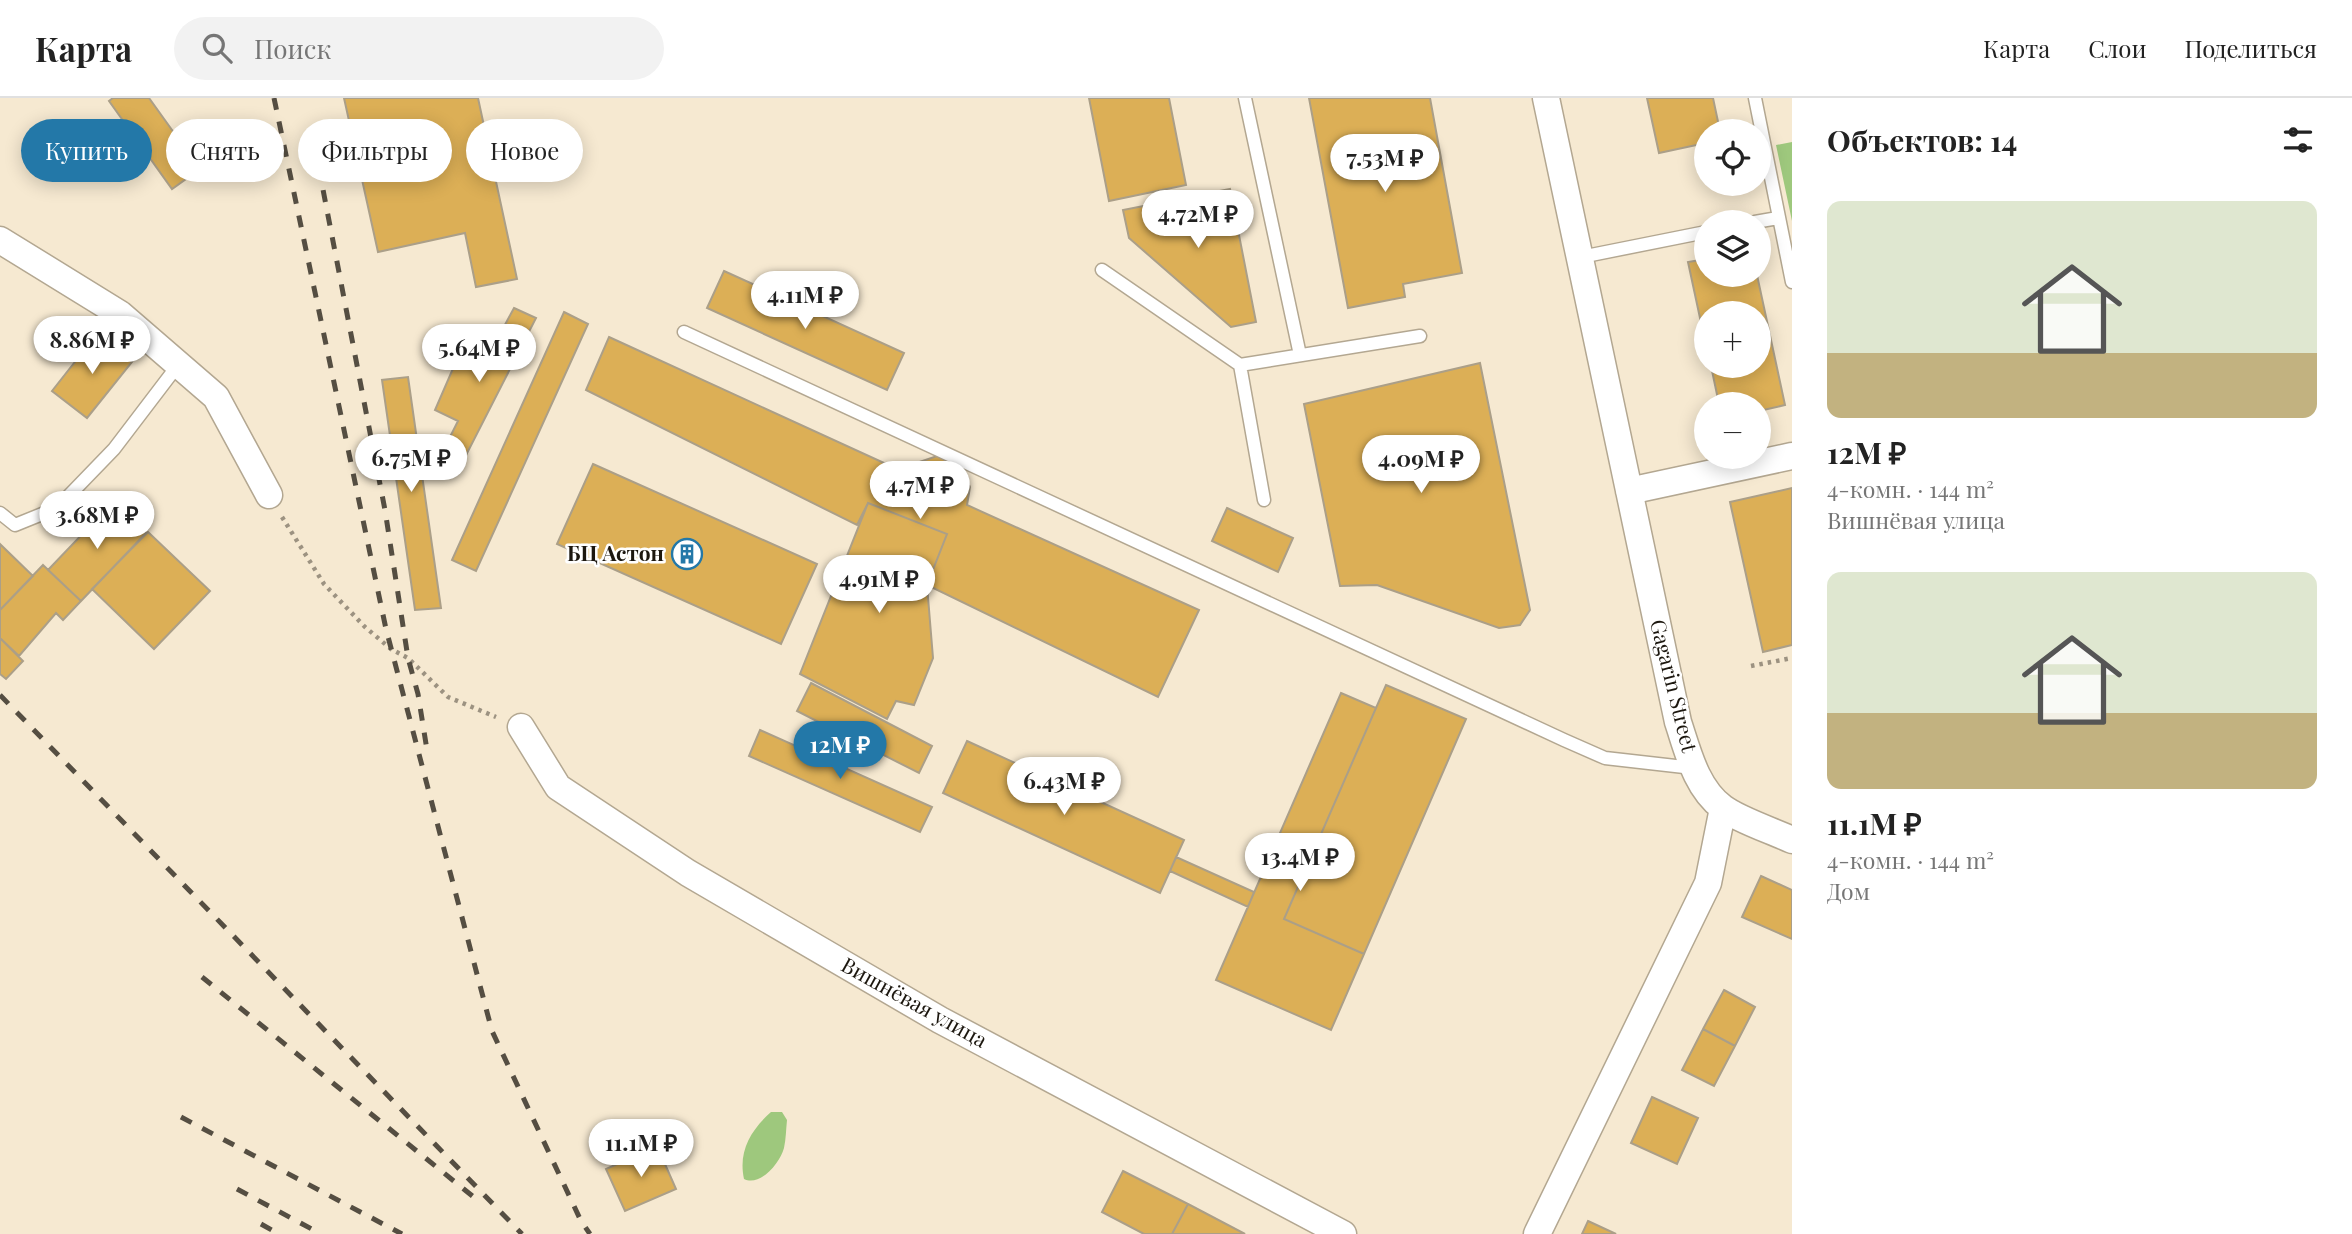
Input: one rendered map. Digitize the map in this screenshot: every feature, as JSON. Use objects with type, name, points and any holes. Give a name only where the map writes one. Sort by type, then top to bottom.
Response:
[{"type":"street","name":"Gagarin Street","points":[[1546,98],[1678,722],[1693,768],[1709,793],[1723,808]]},
{"type":"street","points":[[0,240],[120,314],[216,397],[269,495]]},
{"type":"street","points":[[1629,491],[1792,456]]},
{"type":"street","name":"Вишнёвая улица","points":[[521,727],[558,787],[688,873],[940,1020],[1343,1234]]},
{"type":"street","points":[[1537,1234],[1708,883],[1723,808],[1792,840]]},
{"type":"lane","points":[[1245,98],[1300,355]]},
{"type":"lane","points":[[1755,98],[1792,282]]},
{"type":"lane","points":[[1771,219],[1778,218]]},
{"type":"lane","points":[[1581,257],[1694,234]]},
{"type":"lane","points":[[1102,270],[1240,365],[1420,336]]},
{"type":"lane","points":[[684,332],[1605,758],[1693,768]]},
{"type":"lane","points":[[0,513],[15,525],[57,508],[114,449],[178,365]]},
{"type":"lane","points":[[1240,365],[1264,500]]},
{"type":"path","points":[[269,495],[324,584],[365,627],[391,649],[408,658],[448,697],[521,727]]},
{"type":"path","points":[[1751,666],[1792,658]]},
{"type":"green space","points":[[1792,142],[1792,221],[1776,145]]},
{"type":"green space","points":[[771,1112],[782,1112],[787,1120],[782,1154],[774,1167],[763,1177],[750,1181],[744,1179],[743,1159],[748,1142]]},
{"type":"building","points":[[113,98],[149,98],[166,122],[166,181],[152,161],[152,119],[122,119],[109,101]]},
{"type":"building","points":[[344,98],[478,98],[483,119],[466,119],[466,182],[496,182],[517,279],[476,287],[465,233],[378,252],[363,182],[452,182],[452,119],[349,119]]},
{"type":"building","points":[[1089,98],[1169,98],[1186,185],[1109,201]]},
{"type":"building","points":[[1309,98],[1430,98],[1462,273],[1403,284],[1405,297],[1348,308]]},
{"type":"building","points":[[1647,98],[1713,98],[1717,119],[1694,119],[1694,146],[1659,153]]},
{"type":"building","points":[[167,182],[182,182],[172,189]]},
{"type":"building","points":[[1230,189],[1256,322],[1231,327],[1129,238],[1123,210]]},
{"type":"building","points":[[1694,261],[1694,287],[1760,287],[1763,301],[1696,301],[1688,262]]},
{"type":"building","points":[[724,271],[904,353],[887,390],[707,308]]},
{"type":"building","points":[[514,308],[536,318],[459,469],[439,459],[458,421],[435,410],[468,334],[492,349]]},
{"type":"building","points":[[564,312],[588,324],[476,571],[452,560]]},
{"type":"building","points":[[97,334],[132,362],[87,418],[52,391]]},
{"type":"building","points":[[609,337],[908,474],[919,462],[937,456],[961,465],[970,487],[967,505],[1199,610],[1158,697],[927,585],[947,534],[868,503],[857,525],[586,390]]},
{"type":"building","points":[[1771,340],[1785,405],[1771,408],[1771,392],[1716,392],[1714,378],[1771,378]]},
{"type":"building","points":[[1480,363],[1530,610],[1520,625],[1499,628],[1377,585],[1340,586],[1304,404]]},
{"type":"building","points":[[408,377],[441,608],[415,610],[382,380]]},
{"type":"building","name":"БЦ Астон","points":[[593,464],[817,564],[781,644],[557,544]]},
{"type":"building","points":[[1792,488],[1792,645],[1763,652],[1730,502]]},
{"type":"building","points":[[113,502],[146,533],[81,601],[48,570]]},
{"type":"building","points":[[868,503],[947,534],[927,585],[933,658],[914,705],[896,701],[887,719],[800,674]]},
{"type":"building","points":[[1227,508],[1293,538],[1278,572],[1212,541]]},
{"type":"building","points":[[148,532],[210,591],[154,649],[92,589]]},
{"type":"building","points":[[0,544],[33,576],[0,610]]},
{"type":"building","points":[[43,565],[81,601],[63,620],[56,613],[19,656],[0,638],[0,610]]},
{"type":"building","points":[[0,638],[23,661],[6,679],[0,674]]},
{"type":"building","points":[[811,683],[932,746],[919,773],[797,711]]},
{"type":"building","points":[[1386,685],[1466,719],[1364,954],[1284,919]]},
{"type":"building","points":[[1341,693],[1376,708],[1284,919],[1364,954],[1331,1030],[1216,980]]},
{"type":"building","points":[[760,730],[932,807],[920,832],[749,756]]},
{"type":"building","points":[[967,741],[1184,840],[1160,893],[943,793]]},
{"type":"building","points":[[1176,857],[1254,892],[1248,907],[1170,871]]},
{"type":"building","points":[[1761,876],[1792,890],[1792,939],[1742,917]]},
{"type":"building","points":[[1724,990],[1755,1007],[1735,1046],[1703,1029]]},
{"type":"building","points":[[1703,1029],[1735,1046],[1714,1086],[1682,1070]]},
{"type":"building","points":[[1652,1097],[1698,1118],[1677,1164],[1631,1143]]},
{"type":"building","points":[[657,1146],[676,1189],[625,1211],[606,1169]]},
{"type":"building","points":[[1123,1171],[1188,1204],[1172,1234],[1144,1234],[1102,1212]]},
{"type":"building","points":[[1188,1204],[1245,1234],[1172,1234]]},
{"type":"building","points":[[1588,1221],[1616,1234],[1582,1234]]},
{"type":"railway","points":[[274,98],[386,629],[492,1031],[581,1221],[590,1234]]},
{"type":"railway","points":[[322,182],[385,510],[408,658],[418,694],[427,750]]},
{"type":"railway","points":[[0,695],[522,1234]]},
{"type":"railway","points":[[202,977],[481,1203]]},
{"type":"railway","points":[[181,1117],[402,1234]]},
{"type":"railway","points":[[237,1189],[321,1234]]},
{"type":"railway","points":[[261,1224],[279,1234]]},
{"type":"place","name":"БЦ Астон","points":[[687,554]]}]
